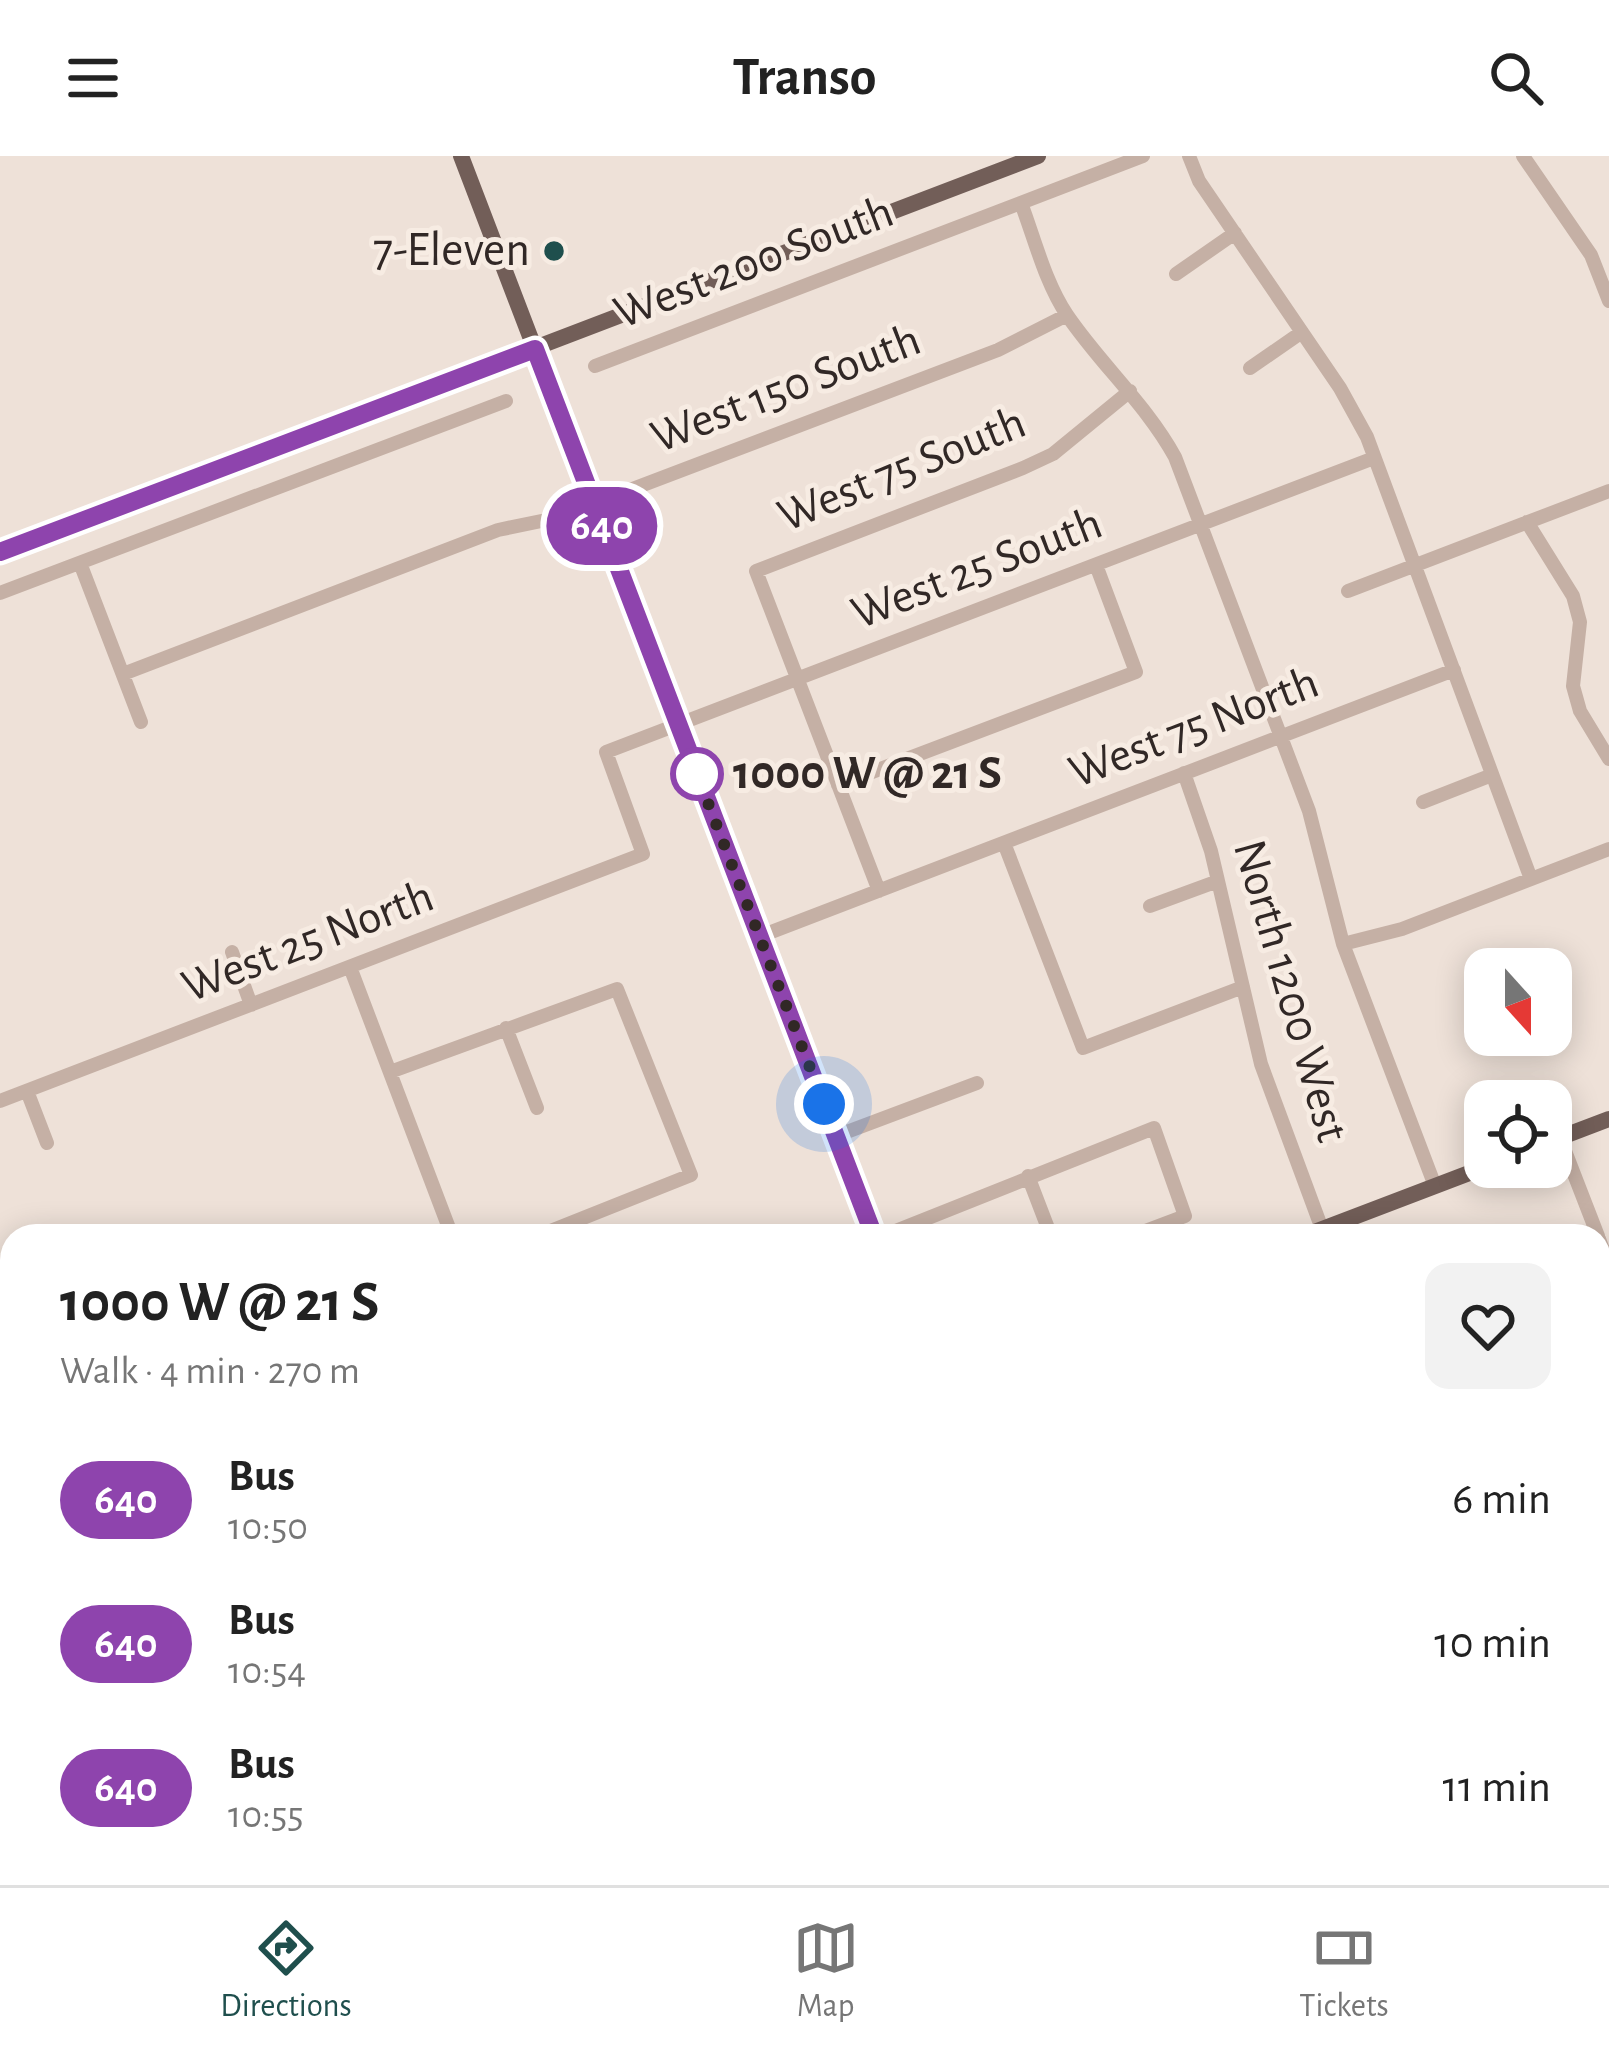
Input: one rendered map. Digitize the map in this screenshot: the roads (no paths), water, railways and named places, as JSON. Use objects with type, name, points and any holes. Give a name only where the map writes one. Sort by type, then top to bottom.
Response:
[{"type":"main road","points":[[461,156],[873,1224]]},
{"type":"main road","points":[[0,552],[1038,156]]},
{"type":"main road","points":[[1572,1134],[1609,1119]]},
{"type":"main road","points":[[1337,1224],[1464,1175]]},
{"type":"street","name":"West 200 South","points":[[595,366],[1143,156]]},
{"type":"street","points":[[1189,156],[1199,181],[1354,411],[1531,879]]},
{"type":"street","points":[[1523,156],[1591,255],[1609,301]]},
{"type":"street","points":[[1021,203],[1067,315],[1157,424],[1175,457],[1309,812],[1343,944],[1436,1186]]},
{"type":"street","points":[[1176,274],[1235,233]]},
{"type":"street","name":"West 150 South","points":[[123,674],[498,530],[594,504],[998,350],[1067,315]]},
{"type":"street","points":[[1250,368],[1302,332]]},
{"type":"street","name":"West 75 South","points":[[798,679],[756,571],[1038,461],[1083,432],[1130,391]]},
{"type":"street","points":[[0,593],[506,401]]},
{"type":"street","name":"West 25 South","points":[[644,854],[606,752],[1374,458]]},
{"type":"street","points":[[1348,591],[1609,491]]},
{"type":"street","points":[[1527,522],[1573,596],[1580,622],[1573,686],[1580,711],[1609,759]]},
{"type":"street","points":[[80,562],[141,722]]},
{"type":"street","points":[[838,785],[1136,672],[1096,565]]},
{"type":"street","name":"West 75 North","points":[[761,936],[1454,670]]},
{"type":"street","points":[[798,679],[879,891]]},
{"type":"street","name":"North 1200 West","points":[[1184,773],[1218,881],[1271,1096],[1310,1224]]},
{"type":"street","points":[[1423,802],[1492,775]]},
{"type":"street","points":[[1004,843],[1083,1048],[1243,987]]},
{"type":"street","points":[[1343,944],[1402,929],[1609,849]]},
{"type":"street","name":"West 25 North","points":[[0,1102],[644,854]]},
{"type":"street","points":[[1150,907],[1218,881]]},
{"type":"street","points":[[232,952],[251,1005]]},
{"type":"street","points":[[350,967],[447,1224]]},
{"type":"street","points":[[390,1072],[616,989],[691,1175],[568,1224]]},
{"type":"street","points":[[506,1028],[537,1108]]},
{"type":"street","points":[[836,1136],[977,1083]]},
{"type":"street","points":[[27,1091],[47,1143]]},
{"type":"street","points":[[909,1224],[1154,1129],[1185,1216],[1164,1224]]},
{"type":"street","points":[[1028,1177],[1046,1224]]},
{"type":"street","points":[[1572,1177],[1592,1224]]},
{"type":"place","name":"7-Eleven","points":[[554,251]]},
{"type":"place","name":"1000 W @ 21 S","points":[[697,774]]}]
